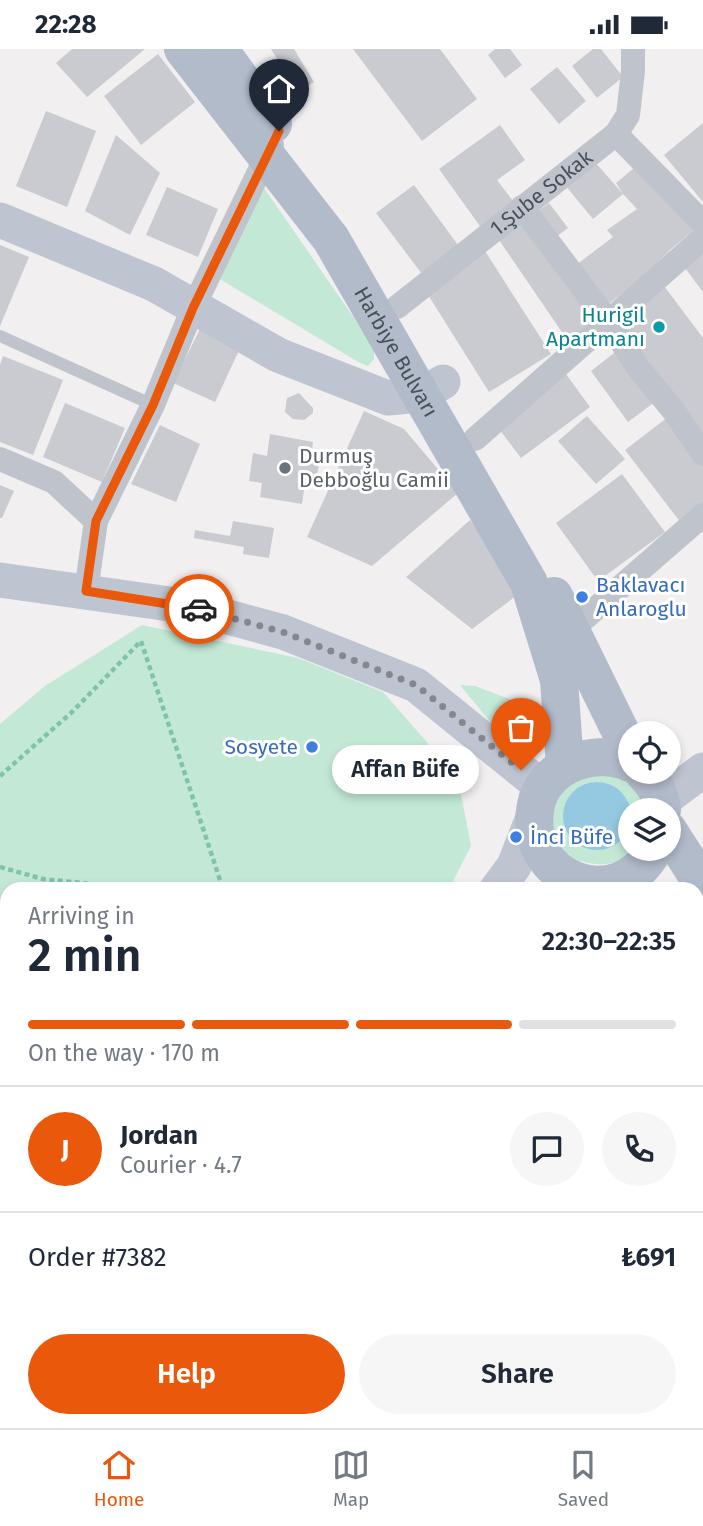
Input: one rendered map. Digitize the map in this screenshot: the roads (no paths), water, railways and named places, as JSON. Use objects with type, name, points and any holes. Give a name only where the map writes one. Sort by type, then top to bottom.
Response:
[{"type":"main road","name":"Harbiye Bulvarı","points":[[183,49],[345,222],[397,307],[432,388],[529,583],[559,680],[547,789],[535,836],[543,856],[558,872],[577,882]]},
{"type":"main road","name":"Harbiye Bulvarı","points":[[219,49],[331,239],[432,388],[475,439],[539,561],[618,727]]},
{"type":"main road","points":[[547,789],[583,759],[618,759]]},
{"type":"main road","points":[[681,844],[701,882]]},
{"type":"main road","name":"Harbiye Bulvarı","points":[[618,882],[635,873],[647,861]]},
{"type":"street","name":"1.Şube Sokak","points":[[397,307],[616,134],[628,115],[633,71],[632,49]]},
{"type":"street","points":[[616,134],[703,223]]},
{"type":"street","points":[[86,591],[96,521],[153,405],[193,308],[273,144]]},
{"type":"street","points":[[522,207],[703,454]]},
{"type":"street","points":[[0,220],[154,284],[278,355],[388,398],[432,388]]},
{"type":"street","points":[[475,439],[703,238]]},
{"type":"street","points":[[0,460],[54,482],[96,521]]},
{"type":"street","points":[[570,631],[703,515]]},
{"type":"street","points":[[0,580],[191,607],[283,632],[416,685],[547,789],[514,866],[502,882]]},
{"type":"street","points":[[666,798],[703,770]]},
{"type":"lane","points":[[0,336],[153,405]]},
{"type":"water","points":[[590,783],[604,783],[616,788],[625,797],[618,798],[616,844],[604,849],[590,849],[578,844],[569,835],[564,823],[564,809],[569,797],[578,788]]},
{"type":"place","name":"Hurigil Apartmanı","points":[[659,327]]},
{"type":"place","name":"Durmuş Debboğlu Camii","points":[[285,468]]},
{"type":"place","name":"Baklavacı Anlaroglu","points":[[582,597]]},
{"type":"place","name":"Sosyete","points":[[312,747]]},
{"type":"place","name":"Affan Büfe","points":[[521,770]]},
{"type":"place","name":"İnci Büfe","points":[[516,837]]}]
